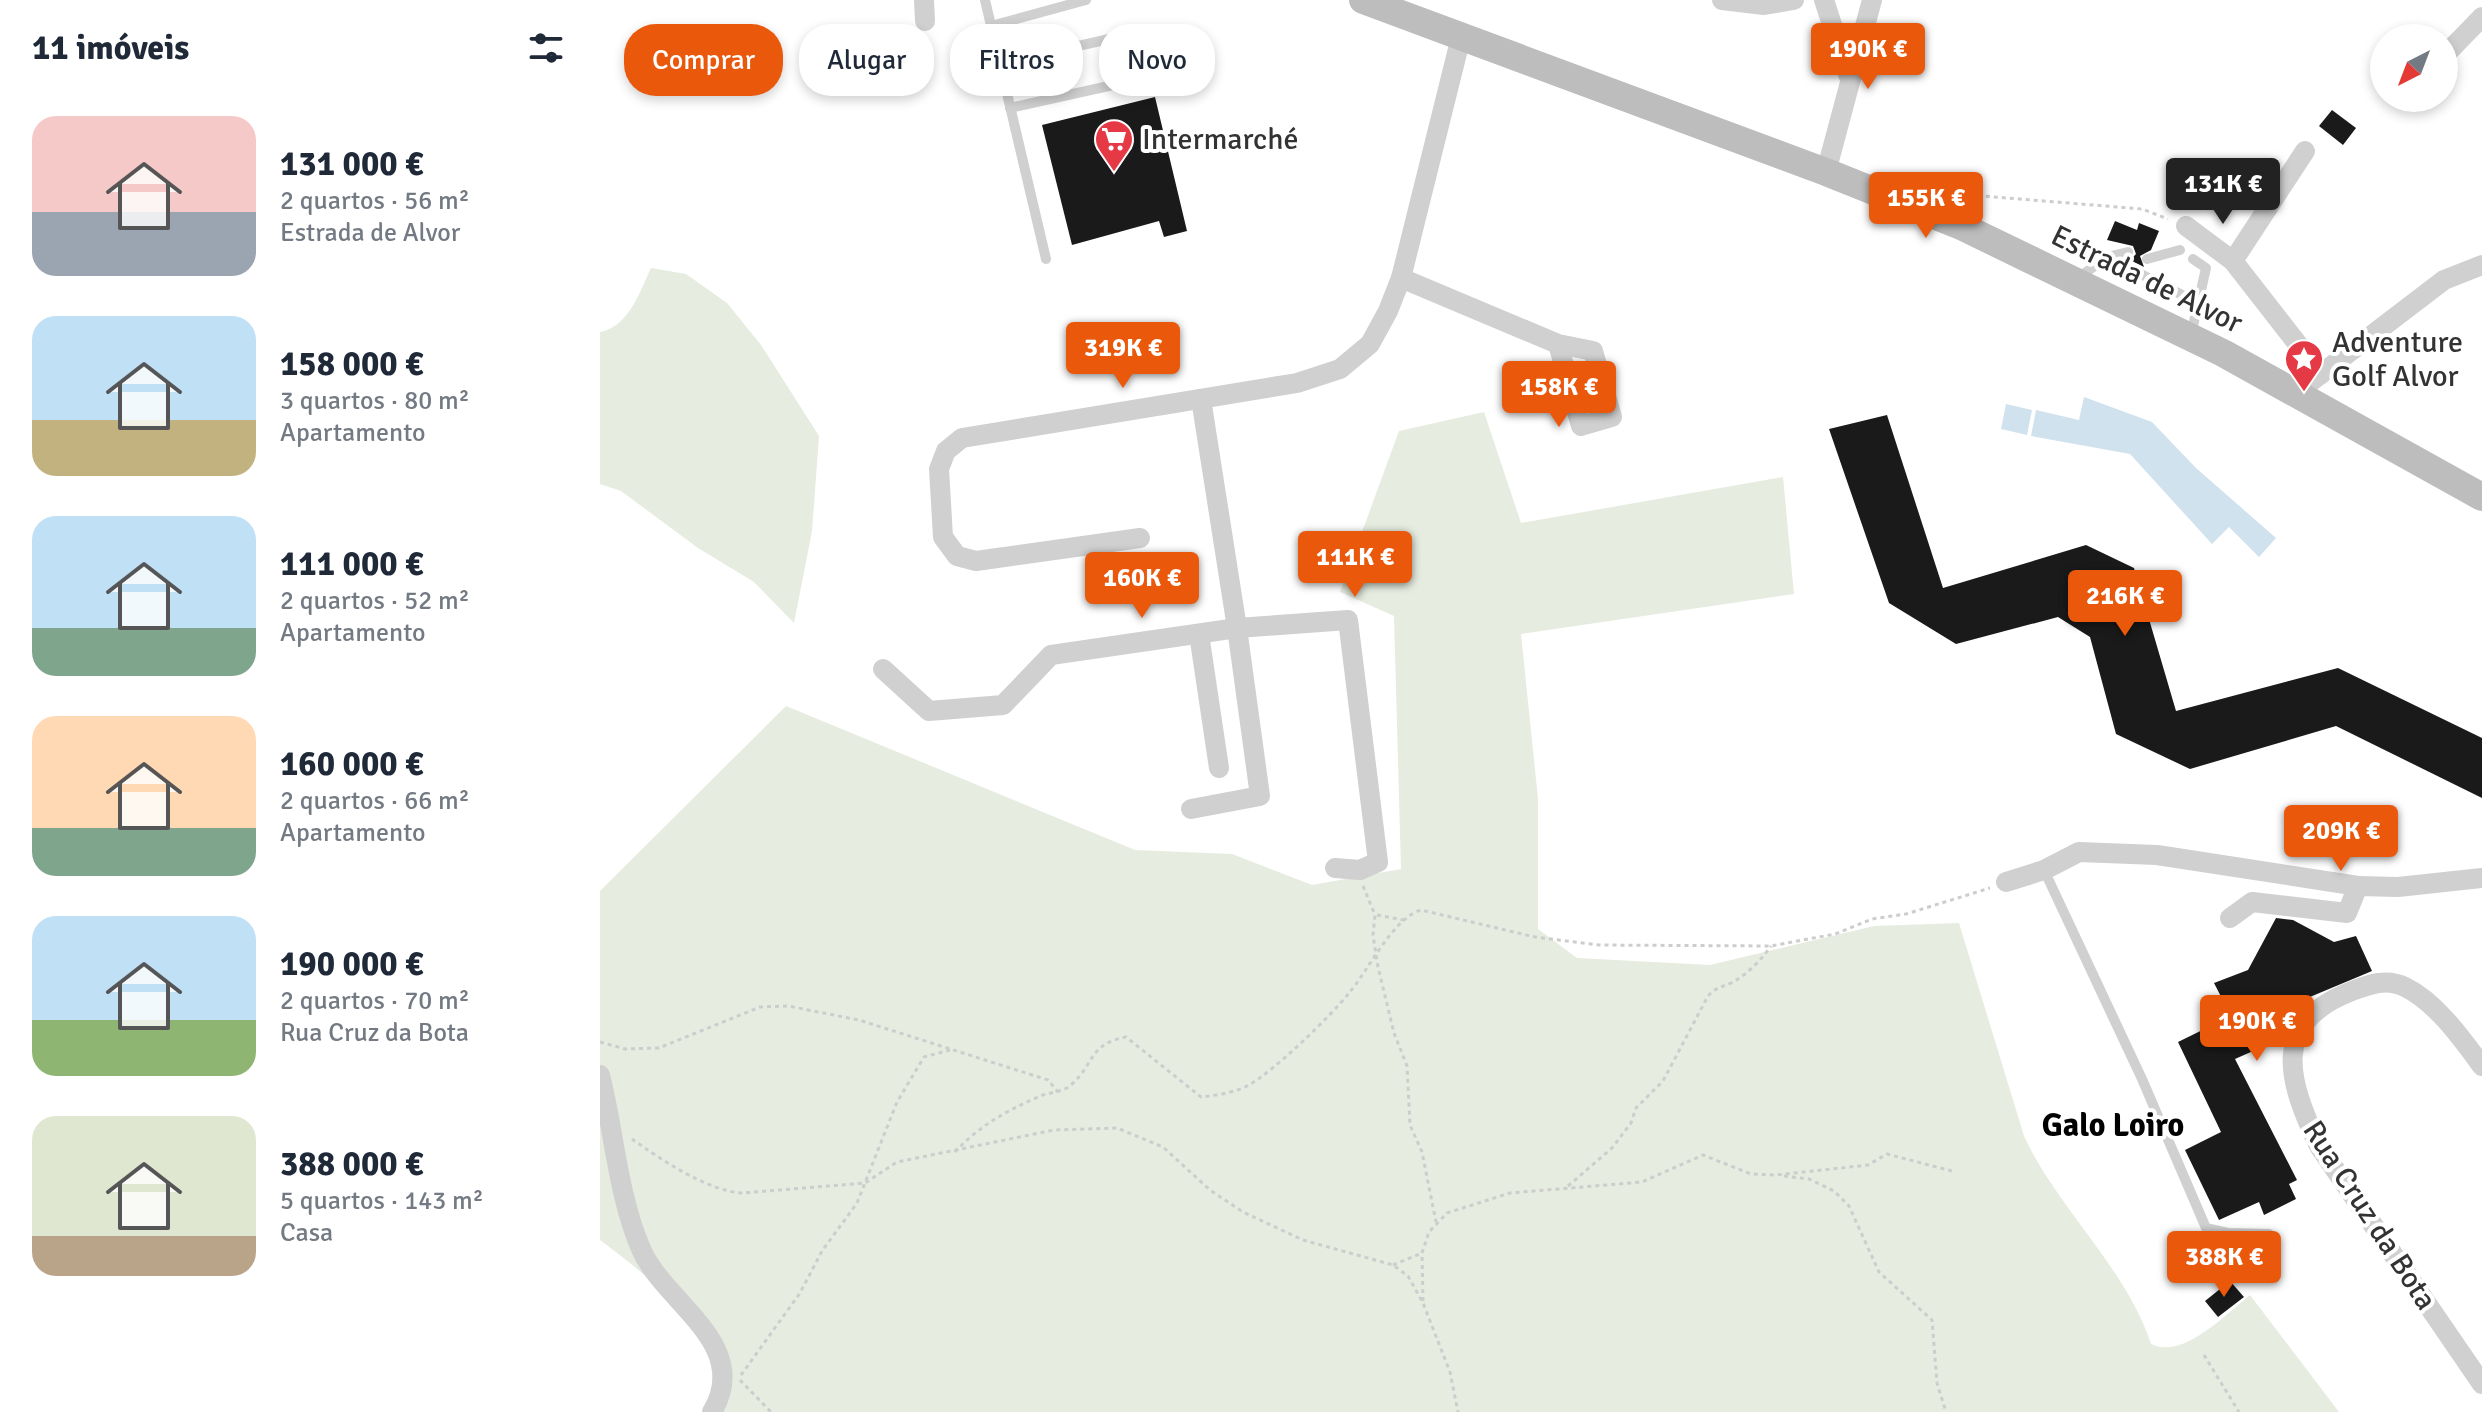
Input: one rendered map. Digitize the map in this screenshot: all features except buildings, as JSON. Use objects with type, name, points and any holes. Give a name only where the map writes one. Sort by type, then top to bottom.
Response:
[{"type":"street","points":[[924,0],[925,21]]},
{"type":"street","name":"Estrada de Alvor","points":[[1363,0],[1826,172],[1929,214],[2191,337],[2482,497]]},
{"type":"street","points":[[1722,0],[1764,5],[1794,0]]},
{"type":"street","points":[[1824,0],[1849,77]]},
{"type":"street","points":[[1826,172],[1872,0]]},
{"type":"street","points":[[2458,42],[2482,17]]},
{"type":"street","points":[[1140,538],[976,561],[957,556],[943,537],[939,469],[946,451],[962,438],[1297,383],[1340,369],[1370,344],[1401,278],[1461,37]]},
{"type":"street","points":[[2233,261],[2305,151]]},
{"type":"street","points":[[2186,226],[2233,261],[2321,374]]},
{"type":"street","points":[[2296,393],[2444,280],[2482,265]]},
{"type":"street","points":[[1401,278],[1558,344]]},
{"type":"street","points":[[1191,809],[1260,796],[1201,399]]},
{"type":"street","points":[[883,669],[929,711],[1003,705],[1051,655],[1237,628],[1348,620],[1378,862],[1360,870],[1335,868]]},
{"type":"street","points":[[1199,634],[1219,768]]},
{"type":"street","points":[[2006,882],[2044,870],[2079,852],[2157,855],[2358,886],[2398,887],[2482,878]]},
{"type":"street","points":[[2230,918],[2252,902],[2347,913],[2358,886]]},
{"type":"street","name":"Rua Cruz da Bota","points":[[2482,1066],[2419,995],[2391,981],[2371,984],[2316,1008],[2303,1022],[2291,1063],[2302,1111],[2319,1146],[2482,1384]]},
{"type":"street","points":[[600,1075],[641,1251],[717,1347],[722,1369],[721,1390],[712,1412]]},
{"type":"lane","points":[[985,0],[991,24]]},
{"type":"lane","points":[[998,24],[1086,0]]},
{"type":"lane","points":[[1083,45],[1153,29],[1160,51],[1159,69],[1149,77],[1083,92]]},
{"type":"lane","points":[[1007,96],[1046,259]]},
{"type":"lane","points":[[1010,108],[1064,96]]},
{"type":"lane","points":[[2147,259],[2180,250]]},
{"type":"lane","points":[[2075,281],[2107,257],[2128,252]]},
{"type":"lane","points":[[2107,257],[2198,303]]},
{"type":"lane","points":[[2191,337],[2206,268],[2193,259]]},
{"type":"lane","points":[[2044,870],[2142,1079],[2206,1228],[2228,1233],[2269,1234]]},
{"type":"path","points":[[1929,214],[1944,193],[2142,209],[2186,226]]},
{"type":"path","points":[[1360,870],[1364,890],[1375,915],[1373,935],[1377,954],[1394,1033],[1407,1066],[1410,1125],[1422,1152],[1436,1222]]},
{"type":"path","points":[[955,1152],[978,1127],[1041,1095],[1072,1085],[1098,1048],[1126,1037],[1201,1097],[1223,1095],[1248,1085],[1275,1066],[1349,994],[1404,920],[1421,910],[1535,937],[1599,945],[1771,946],[1835,934],[1872,919],[1906,914],[2006,882]]},
{"type":"path","points":[[1375,915],[1404,920]]},
{"type":"path","points":[[1567,1186],[1612,1148],[1631,1123],[1636,1108],[1663,1081],[1708,996],[1717,986],[1730,983],[1754,966],[1771,946]]},
{"type":"path","points":[[600,1042],[625,1049],[659,1048],[760,1007],[788,1006],[859,1020],[1048,1080],[1058,1092]]},
{"type":"path","points":[[771,1412],[738,1378],[800,1293],[865,1183],[897,1102],[924,1057],[951,1050]]},
{"type":"path","points":[[613,1125],[672,1167],[725,1193],[865,1183],[897,1162],[1054,1130],[1117,1128],[1163,1147],[1210,1190],[1243,1212],[1303,1240],[1393,1265],[1408,1276],[1423,1303],[1450,1372],[1458,1412]]},
{"type":"path","points":[[1776,1175],[1868,1165],[1887,1154],[1952,1171]]},
{"type":"path","points":[[1423,1303],[1422,1253],[1436,1222],[1447,1213],[1510,1193],[1642,1182],[1703,1155],[1751,1174],[1809,1179],[1834,1191],[1849,1206],[1879,1272],[1932,1320],[1937,1383],[1946,1412]]},
{"type":"path","points":[[1393,1265],[1422,1253]]},
{"type":"path","points":[[2204,1355],[2239,1412]]},
{"type":"shaded area","points":[[651,268],[686,274],[727,303],[761,345],[819,436],[812,531],[794,623],[754,582],[698,548],[621,491],[600,484],[600,332],[610,329],[626,316]]},
{"type":"shaded area","points":[[1484,412],[1521,523],[1783,477],[1794,594],[1521,634],[1538,799],[1538,929],[1577,958],[1710,965],[1874,926],[1959,923],[2024,1136],[2054,1188],[2126,1290],[2151,1344],[2177,1346],[2190,1341],[2250,1295],[2339,1412],[702,1412],[712,1388],[711,1363],[700,1338],[663,1292],[600,1240],[600,891],[786,706],[1135,850],[1232,854],[1312,885],[1401,869],[1394,616],[1340,592],[1399,431]]},
{"type":"water","points":[[2084,397],[2152,422],[2196,468],[2276,538],[2259,557],[2229,527],[2212,544],[2130,454],[2031,436],[2036,410],[2079,420]]},
{"type":"water","points":[[2006,404],[2032,410],[2027,435],[2001,429]]},
{"type":"place","name":"Intermarché","points":[[1114,173]]},
{"type":"place","name":"Adventure Golf Alvor","points":[[2304,393]]},
{"type":"district","name":"Galo Loiro","points":[[2113,1125]]}]
